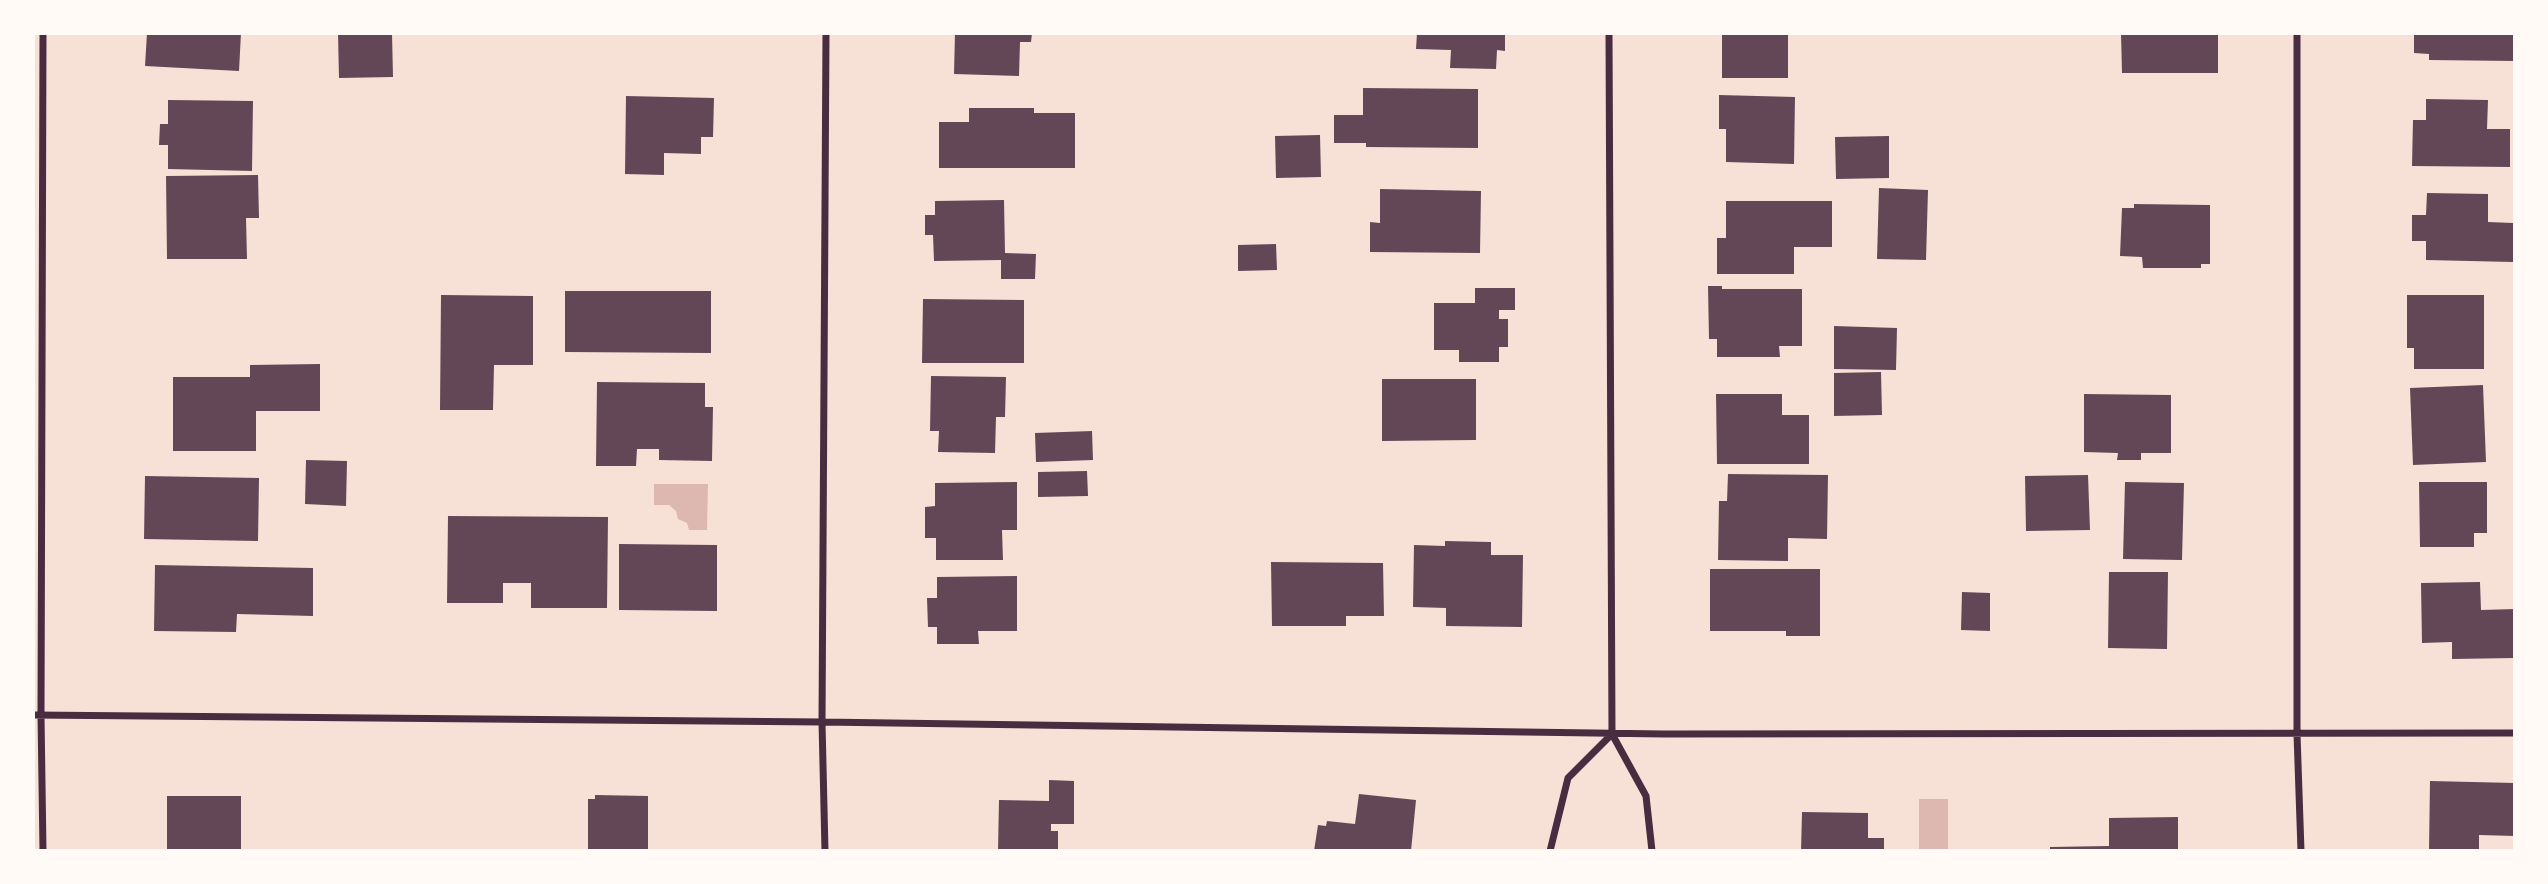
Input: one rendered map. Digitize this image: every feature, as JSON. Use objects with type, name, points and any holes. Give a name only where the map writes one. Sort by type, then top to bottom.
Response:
[{"type":"street","points":[[43,33],[37,715],[43,851]]},
{"type":"street","points":[[825,851],[822,722],[826,33]]},
{"type":"street","points":[[1609,33],[1612,734],[1646,796],[1653,851]]},
{"type":"street","points":[[2297,33],[2297,734],[2301,851]]},
{"type":"street","points":[[37,715],[822,722],[1612,734],[2515,733]]},
{"type":"street","points":[[1550,851],[1568,778],[1612,734]]},
{"type":"shaded area","points":[[654,484],[708,484],[707,530],[689,530],[687,523],[678,519],[676,511],[669,505],[654,505]]},
{"type":"shaded area","points":[[1919,799],[1948,799],[1948,851],[1919,851]]},
{"type":"building","points":[[147,33],[241,33],[239,71],[145,66]]},
{"type":"building","points":[[338,33],[392,33],[393,77],[339,78]]},
{"type":"building","points":[[955,33],[1032,33],[1031,42],[1020,42],[1019,76],[954,74]]},
{"type":"building","points":[[1417,33],[1505,33],[1505,51],[1497,50],[1496,69],[1450,68],[1451,50],[1416,49]]},
{"type":"building","points":[[1722,33],[1788,33],[1788,78],[1722,78]]},
{"type":"building","points":[[2121,33],[2218,33],[2218,73],[2122,73]]},
{"type":"building","points":[[2414,33],[2515,33],[2515,61],[2429,60],[2429,54],[2414,53]]},
{"type":"building","points":[[1363,88],[1478,89],[1478,148],[1366,147],[1366,143],[1334,143],[1334,115],[1363,115]]},
{"type":"building","points":[[1719,95],[1795,97],[1794,164],[1726,162],[1726,129],[1719,129]]},
{"type":"building","points":[[626,96],[714,98],[713,137],[701,137],[701,154],[664,153],[664,175],[625,174]]},
{"type":"building","points":[[2426,99],[2488,100],[2487,129],[2510,129],[2510,167],[2412,166],[2413,120],[2426,120]]},
{"type":"building","points":[[168,100],[253,101],[252,171],[168,169],[168,145],[159,145],[160,124],[168,124]]},
{"type":"building","points":[[969,108],[1034,108],[1034,113],[1075,113],[1075,168],[939,168],[939,122],[969,122]]},
{"type":"building","points":[[1320,135],[1321,177],[1276,178],[1275,136]]},
{"type":"building","points":[[1889,136],[1889,178],[1836,179],[1835,137]]},
{"type":"building","points":[[258,175],[259,218],[246,218],[247,259],[167,259],[166,176]]},
{"type":"building","points":[[1879,188],[1928,190],[1926,260],[1877,259]]},
{"type":"building","points":[[1380,189],[1481,191],[1480,253],[1370,252],[1370,222],[1380,223]]},
{"type":"building","points":[[2427,193],[2488,194],[2488,222],[2513,223],[2513,262],[2426,260],[2426,241],[2412,241],[2412,215],[2426,215]]},
{"type":"building","points":[[1004,200],[1005,253],[1036,254],[1035,279],[1001,279],[1001,260],[934,261],[933,235],[925,235],[925,215],[935,215],[935,201]]},
{"type":"building","points":[[1726,201],[1832,201],[1832,247],[1794,247],[1794,274],[1717,274],[1717,238],[1726,238]]},
{"type":"building","points":[[2134,204],[2210,205],[2210,264],[2201,264],[2201,268],[2143,268],[2142,257],[2120,256],[2122,208],[2134,208]]},
{"type":"building","points":[[1276,244],[1277,270],[1238,271],[1238,245]]},
{"type":"building","points":[[1708,286],[1722,286],[1722,289],[1802,289],[1802,346],[1779,346],[1780,357],[1717,357],[1717,339],[1709,339]]},
{"type":"building","points":[[1475,288],[1515,288],[1515,310],[1499,310],[1499,319],[1508,319],[1508,347],[1499,347],[1499,362],[1459,362],[1459,350],[1434,350],[1434,303],[1475,303]]},
{"type":"building","points":[[565,291],[711,291],[711,353],[565,352]]},
{"type":"building","points":[[441,295],[533,296],[533,365],[494,365],[493,410],[440,410]]},
{"type":"building","points":[[2407,295],[2484,295],[2484,369],[2414,369],[2414,348],[2407,348]]},
{"type":"building","points":[[923,299],[1024,300],[1024,363],[922,363]]},
{"type":"building","points":[[1834,326],[1897,328],[1896,370],[1834,369]]},
{"type":"building","points":[[320,364],[320,411],[256,411],[256,451],[173,451],[173,377],[250,377],[250,365]]},
{"type":"building","points":[[1881,372],[1882,415],[1834,416],[1834,373]]},
{"type":"building","points":[[931,376],[1006,377],[1005,417],[996,417],[995,453],[938,452],[939,431],[930,431]]},
{"type":"building","points":[[1382,379],[1476,379],[1476,440],[1382,441]]},
{"type":"building","points":[[597,382],[705,383],[705,407],[713,407],[712,461],[659,460],[659,449],[637,449],[636,466],[596,466]]},
{"type":"building","points":[[2483,385],[2486,462],[2413,465],[2410,388]]},
{"type":"building","points":[[1716,394],[1782,394],[1782,415],[1809,415],[1809,464],[1717,464]]},
{"type":"building","points":[[2084,394],[2171,395],[2171,453],[2141,453],[2141,460],[2117,460],[2118,453],[2084,452]]},
{"type":"building","points":[[1092,431],[1093,460],[1036,462],[1035,433]]},
{"type":"building","points":[[306,460],[347,461],[346,506],[305,504]]},
{"type":"building","points":[[1087,471],[1088,496],[1038,497],[1038,472]]},
{"type":"building","points":[[1728,474],[1828,475],[1827,539],[1788,538],[1788,561],[1718,560],[1719,501],[1727,501]]},
{"type":"building","points":[[2088,475],[2090,530],[2026,531],[2025,476]]},
{"type":"building","points":[[145,476],[259,478],[258,541],[144,539]]},
{"type":"building","points":[[1017,482],[1017,530],[1002,530],[1003,560],[936,560],[936,538],[925,538],[925,507],[935,506],[935,483]]},
{"type":"building","points":[[2125,482],[2184,483],[2182,560],[2123,559]]},
{"type":"building","points":[[2419,482],[2487,482],[2487,533],[2474,533],[2474,547],[2420,547]]},
{"type":"building","points":[[448,516],[608,517],[607,608],[531,608],[531,583],[503,583],[503,603],[447,603]]},
{"type":"building","points":[[1445,541],[1491,542],[1491,555],[1523,555],[1522,627],[1446,626],[1446,608],[1413,607],[1414,545],[1445,546]]},
{"type":"building","points":[[619,544],[717,545],[717,611],[619,610]]},
{"type":"building","points":[[1271,562],[1383,563],[1384,616],[1346,616],[1346,626],[1272,626]]},
{"type":"building","points":[[155,565],[313,568],[313,616],[237,614],[236,632],[154,631]]},
{"type":"building","points":[[1710,569],[1820,569],[1820,636],[1786,636],[1786,631],[1710,631]]},
{"type":"building","points":[[2109,572],[2168,572],[2167,649],[2108,648]]},
{"type":"building","points":[[1017,576],[1017,631],[978,631],[979,644],[937,644],[937,627],[928,627],[927,598],[937,598],[937,577]]},
{"type":"building","points":[[2480,582],[2481,610],[2515,609],[2515,658],[2452,659],[2452,642],[2422,643],[2421,583]]},
{"type":"building","points":[[1962,592],[1990,593],[1990,631],[1961,630]]},
{"type":"building","points":[[1049,780],[1074,781],[1074,824],[1051,824],[1051,831],[1058,831],[1058,850],[998,851],[999,800],[1049,801]]},
{"type":"building","points":[[2430,781],[2515,783],[2515,836],[2479,835],[2479,851],[2429,851]]},
{"type":"building","points":[[1359,794],[1416,800],[1411,851],[1314,851],[1318,825],[1326,826],[1327,821],[1355,824]]},
{"type":"building","points":[[595,795],[648,796],[648,851],[588,851],[588,799],[595,799]]},
{"type":"building","points":[[167,796],[241,796],[241,851],[167,851]]},
{"type":"building","points":[[1802,812],[1868,813],[1868,838],[1884,838],[1884,851],[1801,851]]},
{"type":"building","points":[[2178,817],[2178,851],[2050,851],[2050,847],[2109,846],[2109,818]]}]
